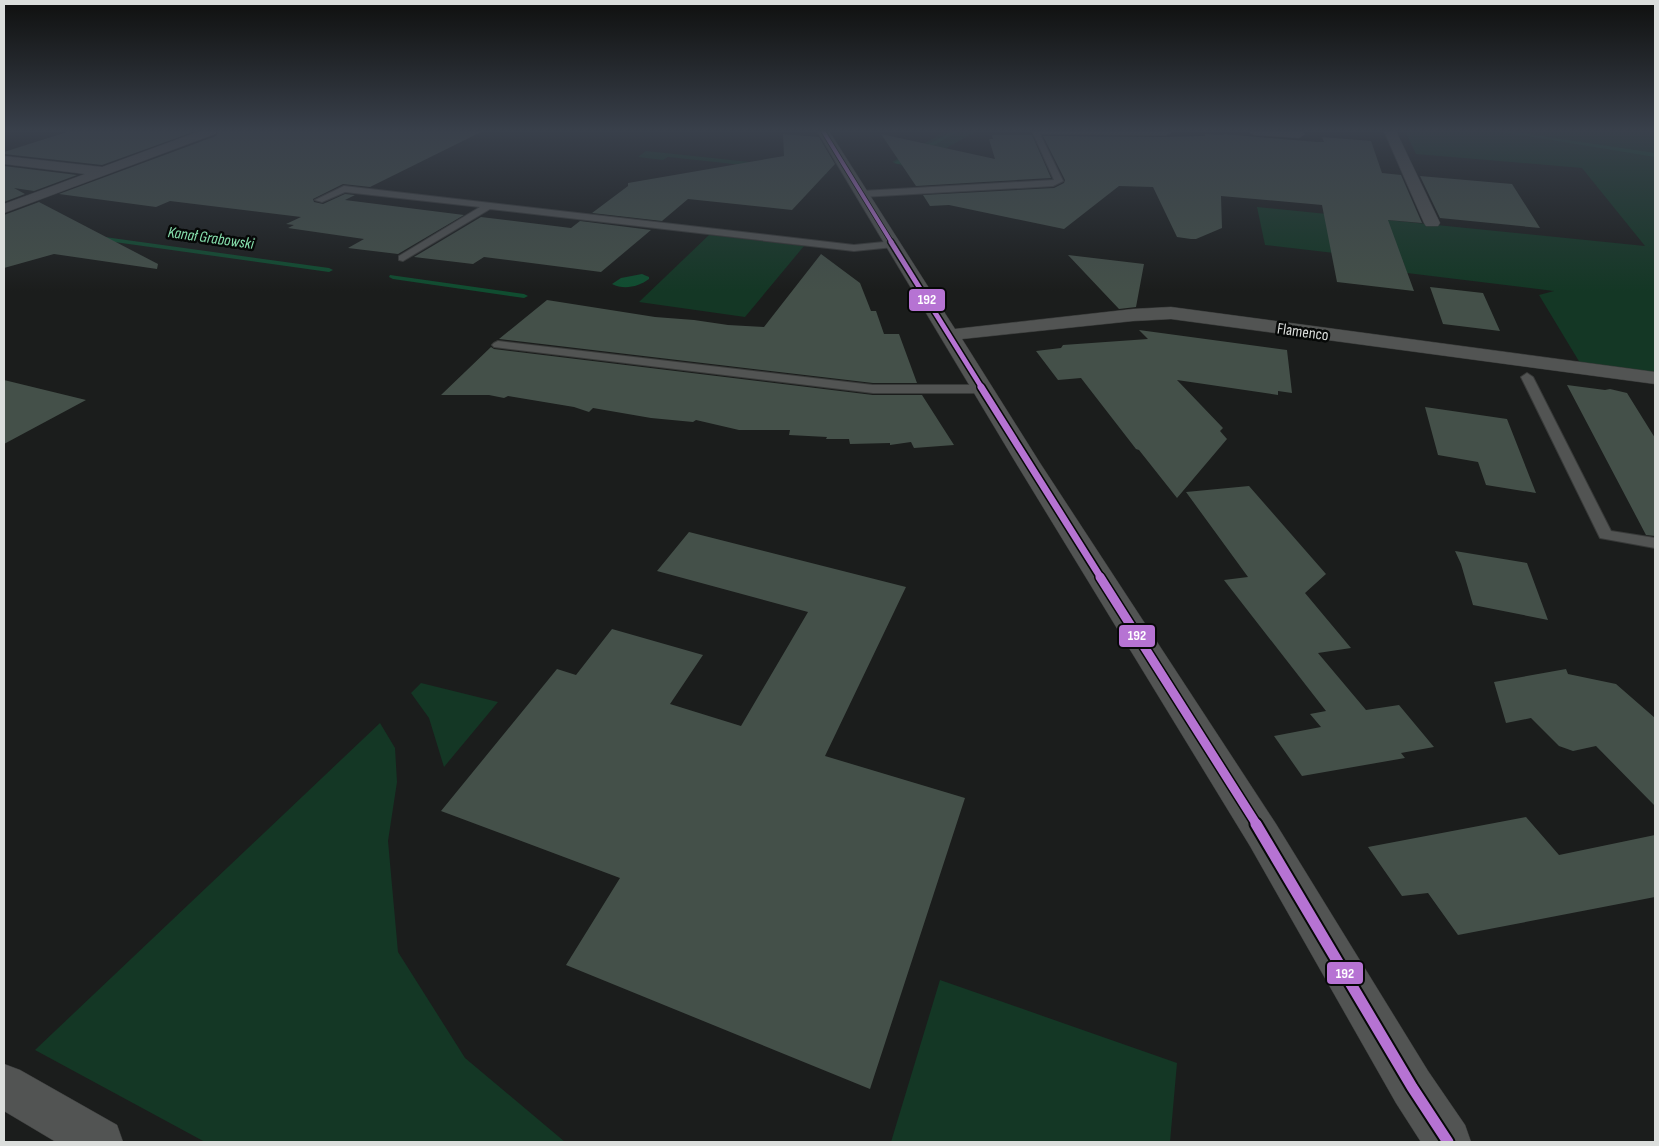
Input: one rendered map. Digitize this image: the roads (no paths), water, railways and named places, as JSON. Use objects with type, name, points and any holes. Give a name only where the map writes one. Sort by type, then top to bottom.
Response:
[{"type":"street","points":[[4,208],[67,184]]},
{"type":"street","points":[[856,184],[1263,835],[1407,1078],[1448,1142]]},
{"type":"street","points":[[1414,184],[1432,223]]},
{"type":"street","name":"Flamenco","points":[[950,335],[1140,314],[1171,313],[1655,378]]},
{"type":"street","points":[[4,1086],[100,1142]]},
{"type":"lane","points":[[862,194],[1026,184]]},
{"type":"lane","points":[[319,200],[344,188],[854,248],[894,244]]},
{"type":"lane","points":[[403,258],[490,205]]},
{"type":"lane","points":[[498,345],[873,389],[983,389]]},
{"type":"lane","points":[[1527,377],[1605,535],[1655,543]]},
{"type":"waterway","name":"Kanał Grabowski","points":[[93,237],[329,270]]},
{"type":"waterway","name":"Kanał Grabowski","points":[[393,277],[524,296]]}]
